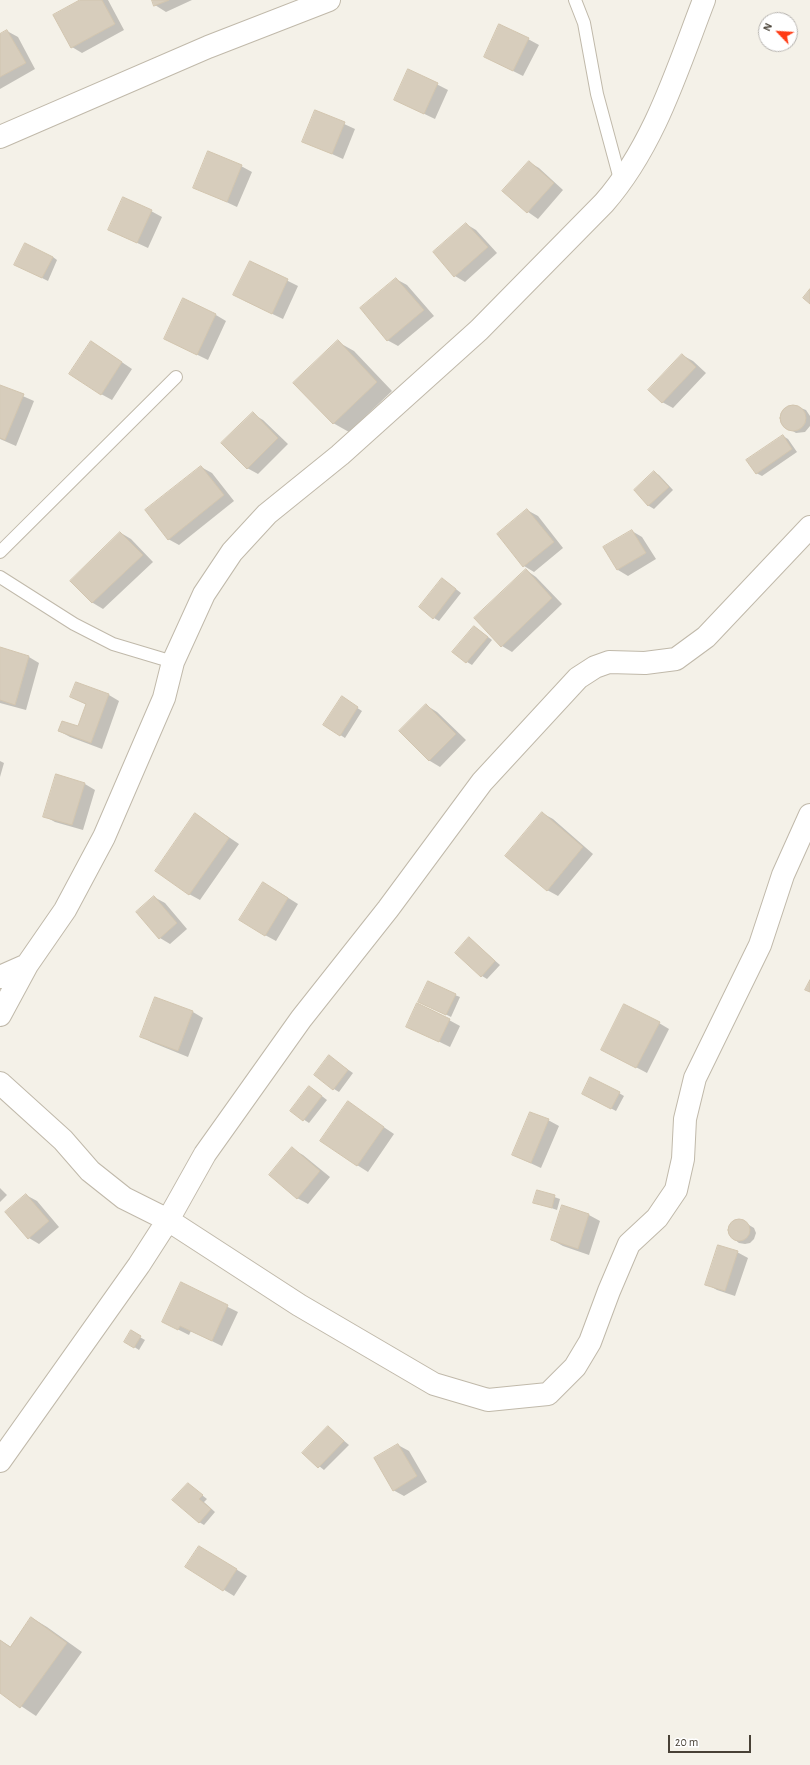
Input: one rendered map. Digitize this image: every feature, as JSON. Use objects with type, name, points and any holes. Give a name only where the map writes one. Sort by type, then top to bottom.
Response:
[{"type":"street","points":[[0,137],[208,47],[329,0]]},
{"type":"street","points":[[0,1015],[27,965],[65,910],[104,837],[164,698],[173,662],[204,594],[232,552],[267,514],[340,455],[479,330],[621,184],[643,149],[661,111],[704,0]]},
{"type":"street","points":[[0,1461],[139,1265],[168,1220],[205,1154],[301,1018],[388,909],[482,782],[578,678],[594,667],[609,662],[645,663],[676,659],[706,637],[810,527]]},
{"type":"street","points":[[0,1083],[63,1140],[90,1171],[124,1198],[168,1220],[299,1305],[434,1384],[488,1400],[548,1394],[575,1367],[590,1342],[609,1291],[629,1244],[657,1218],[676,1190],[683,1159],[685,1119],[695,1078],[760,945],[783,875],[810,815]]},
{"type":"street","points":[[0,977],[27,965]]},
{"type":"lane","points":[[575,0],[584,23],[597,94],[621,184]]},
{"type":"lane","points":[[0,552],[176,377]]},
{"type":"lane","points":[[0,577],[74,624],[113,644],[173,662]]},
{"type":"building","points":[[80,0],[102,0],[115,24],[71,48],[53,15]]},
{"type":"building","points":[[152,0],[169,0],[154,6]]},
{"type":"building","points":[[499,24],[529,38],[513,71],[484,57]]},
{"type":"building","points":[[7,30],[26,63],[0,77],[0,34]]},
{"type":"building","points":[[408,69],[438,83],[424,114],[394,100]]},
{"type":"building","points":[[315,110],[345,122],[332,154],[302,142]]},
{"type":"building","points":[[208,151],[242,165],[227,202],[193,188]]},
{"type":"building","points":[[529,161],[554,183],[527,213],[502,191]]},
{"type":"building","points":[[123,197],[152,210],[137,243],[108,230]]},
{"type":"building","points":[[466,223],[488,247],[454,277],[433,252]]},
{"type":"building","points":[[25,243],[53,257],[42,278],[14,265]]},
{"type":"building","points":[[250,261],[288,279],[272,314],[233,295]]},
{"type":"building","points":[[396,278],[424,310],[387,341],[360,308]]},
{"type":"building","points":[[810,289],[810,304],[803,298]]},
{"type":"building","points":[[183,298],[216,314],[197,355],[164,339]]},
{"type":"building","points":[[338,340],[377,382],[333,424],[293,383]]},
{"type":"building","points":[[91,341],[122,362],[101,395],[69,374]]},
{"type":"building","points":[[682,354],[696,367],[662,403],[648,390]]},
{"type":"building","points":[[0,385],[24,394],[5,440],[0,438]]},
{"type":"building","points":[[793,405],[802,409],[806,418],[802,427],[793,431],[784,427],[780,418],[784,409]]},
{"type":"building","points":[[253,412],[278,438],[247,469],[221,443]]},
{"type":"building","points":[[783,435],[792,449],[756,474],[746,460]]},
{"type":"building","points":[[201,466],[224,495],[168,540],[145,510]]},
{"type":"building","points":[[654,471],[669,487],[648,506],[634,490]]},
{"type":"building","points":[[527,509],[554,542],[523,567],[497,534]]},
{"type":"building","points":[[632,530],[646,553],[617,570],[603,547]]},
{"type":"building","points":[[120,532],[143,555],[92,603],[70,581]]},
{"type":"building","points":[[526,569],[552,598],[501,647],[474,618]]},
{"type":"building","points":[[442,578],[456,589],[433,619],[419,607]]},
{"type":"building","points":[[474,626],[488,637],[466,663],[452,652]]},
{"type":"building","points":[[0,647],[29,656],[15,705],[0,700]]},
{"type":"building","points":[[76,682],[109,694],[91,743],[58,731],[62,721],[78,726],[86,704],[70,697]]},
{"type":"building","points":[[342,696],[358,707],[340,736],[323,725]]},
{"type":"building","points":[[426,704],[456,734],[429,761],[399,731]]},
{"type":"building","points":[[56,774],[85,783],[72,825],[43,817]]},
{"type":"building","points":[[542,812],[583,847],[547,891],[505,856]]},
{"type":"building","points":[[195,813],[229,838],[189,895],[155,871]]},
{"type":"building","points":[[263,882],[288,898],[265,936],[239,920]]},
{"type":"building","points":[[154,896],[177,923],[159,939],[136,912]]},
{"type":"building","points":[[469,937],[495,961],[481,977],[455,953]]},
{"type":"building","points":[[810,980],[810,992],[805,990]]},
{"type":"building","points":[[428,981],[456,994],[446,1015],[418,1002]]},
{"type":"building","points":[[155,997],[193,1011],[178,1051],[140,1037]]},
{"type":"building","points":[[417,1003],[450,1019],[439,1042],[406,1027]]},
{"type":"building","points":[[624,1004],[660,1022],[636,1068],[601,1050]]},
{"type":"building","points":[[329,1055],[348,1070],[333,1090],[314,1075]]},
{"type":"building","points":[[590,1077],[620,1092],[611,1109],[582,1094]]},
{"type":"building","points":[[309,1086],[322,1096],[303,1121],[290,1111]]},
{"type":"building","points":[[348,1101],[384,1127],[357,1166],[320,1141]]},
{"type":"building","points":[[530,1112],[549,1119],[531,1163],[512,1155]]},
{"type":"building","points":[[292,1147],[320,1171],[297,1199],[269,1175]]},
{"type":"building","points":[[537,1190],[555,1195],[552,1208],[533,1203]]},
{"type":"building","points":[[26,1194],[49,1221],[28,1239],[5,1212]]},
{"type":"building","points":[[562,1205],[589,1214],[578,1249],[551,1240]]},
{"type":"building","points":[[735,1219],[743,1219],[750,1226],[750,1234],[743,1241],[735,1241],[728,1234],[728,1226]]},
{"type":"building","points":[[718,1245],[738,1251],[725,1291],[705,1285]]},
{"type":"building","points":[[181,1282],[228,1305],[212,1341],[180,1326],[178,1330],[162,1322]]},
{"type":"building","points":[[131,1330],[141,1336],[134,1348],[124,1342]]},
{"type":"building","points":[[328,1426],[344,1441],[318,1468],[302,1453]]},
{"type":"building","points":[[398,1444],[417,1476],[393,1491],[374,1458]]},
{"type":"building","points":[[188,1483],[203,1495],[199,1499],[211,1509],[199,1523],[172,1500]]},
{"type":"building","points":[[199,1546],[237,1569],[223,1591],[185,1567]]},
{"type":"building","points":[[31,1617],[67,1643],[20,1708],[0,1693],[0,1640],[10,1647]]}]
